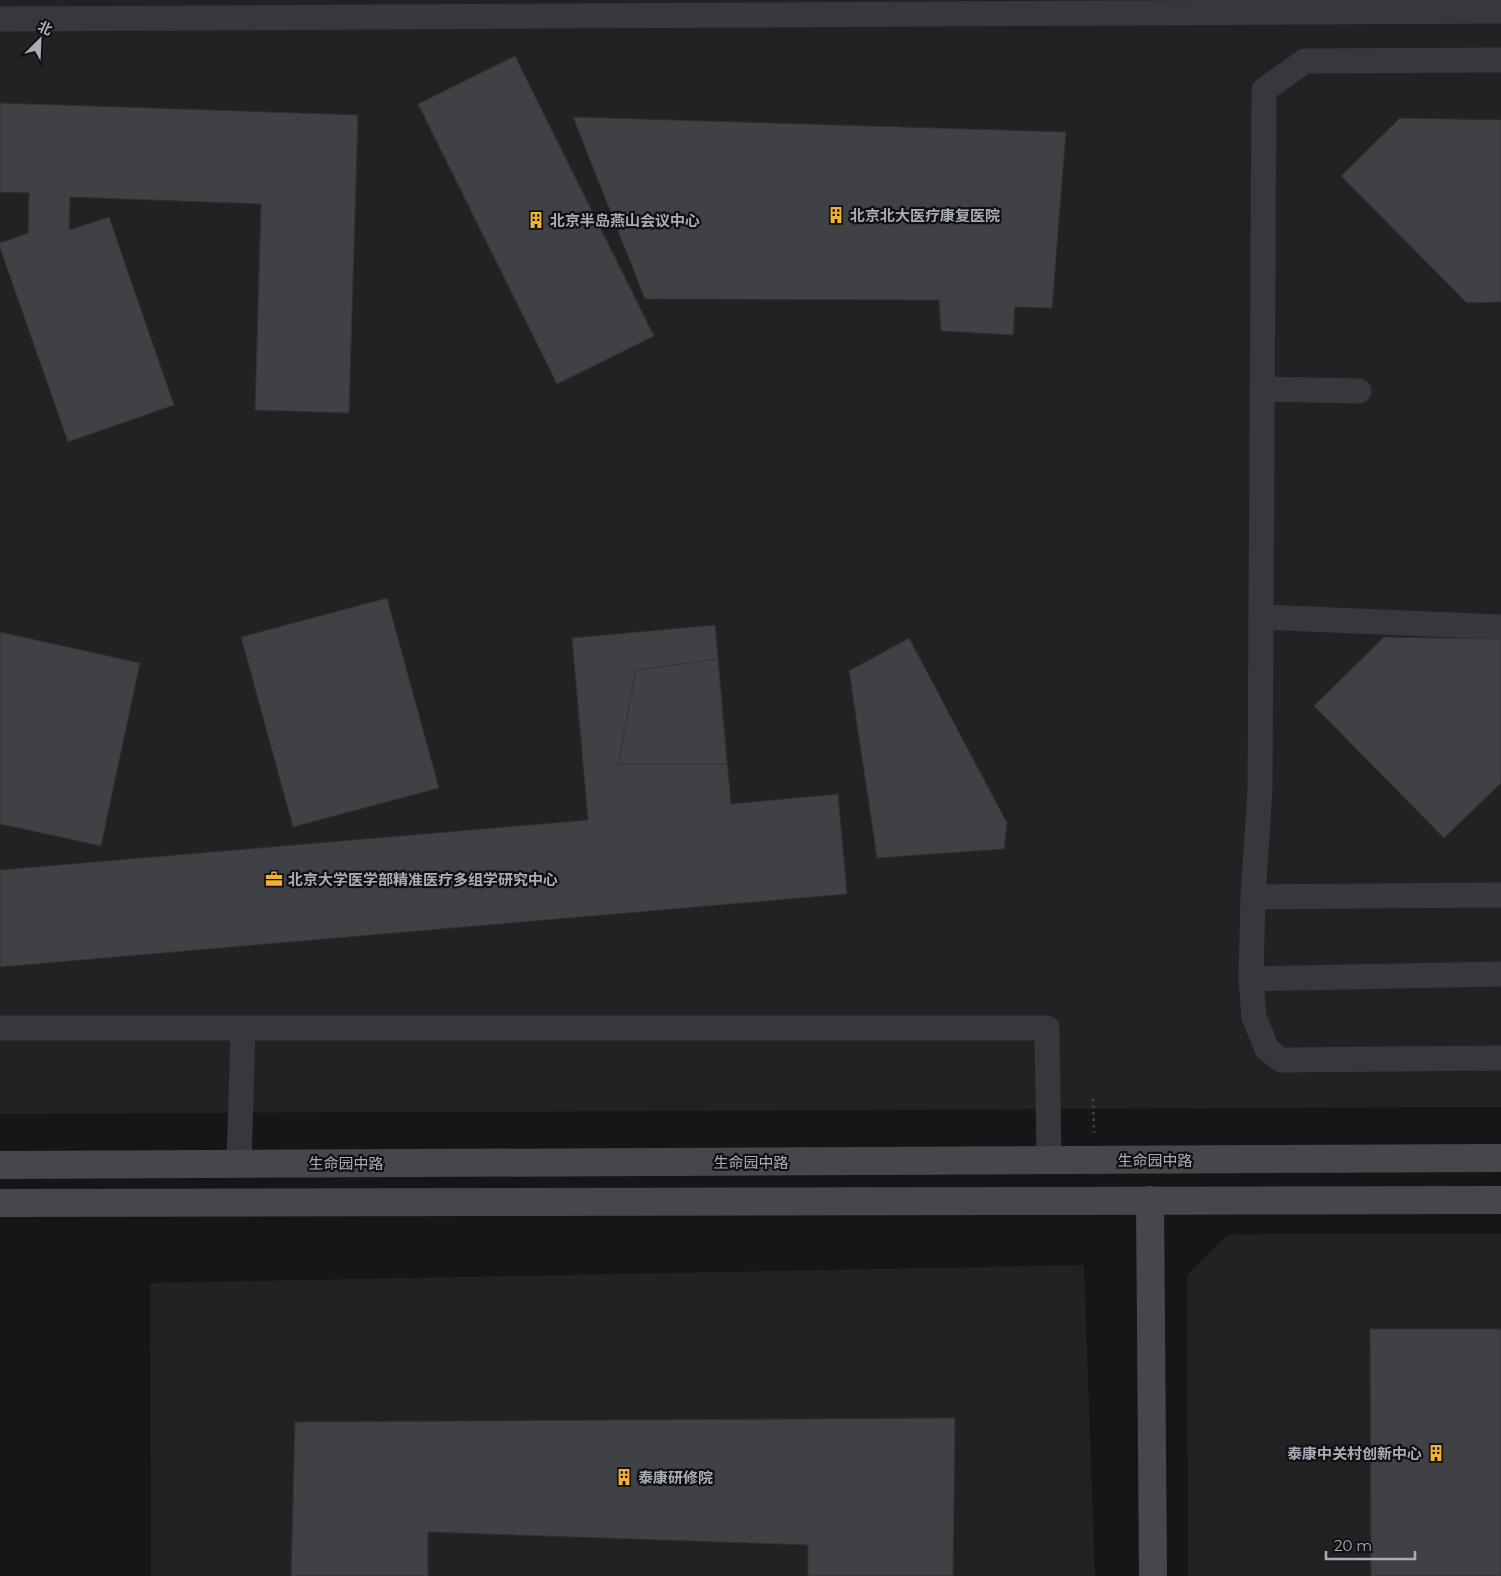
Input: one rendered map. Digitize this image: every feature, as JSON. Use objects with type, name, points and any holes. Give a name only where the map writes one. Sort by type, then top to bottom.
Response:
[{"type":"street","points":[[0,19],[790,7],[1501,10]]},
{"type":"street","points":[[1501,60],[1305,61],[1264,90],[1260,789],[1253,897],[1251,979],[1254,1016],[1267,1049],[1281,1060],[1501,1058]]},
{"type":"street","points":[[1263,389],[1359,391]]},
{"type":"street","points":[[1261,617],[1501,627]]},
{"type":"street","points":[[1253,897],[1501,895]]},
{"type":"street","points":[[1251,979],[1501,974]]},
{"type":"street","points":[[0,1028],[1047,1028],[1049,1161]]},
{"type":"street","points":[[239,1163],[243,1028]]},
{"type":"street","name":"生命园中路","points":[[0,1164],[1501,1158]]},
{"type":"street","points":[[1150,1200],[1153,1576]]},
{"type":"street","points":[[0,1203],[1501,1200]]},
{"type":"shaded area","points":[[0,0],[1501,0],[1501,1107],[0,1114]]},
{"type":"shaded area","name":"泰康中关村创新中心","points":[[1501,1234],[1501,1576],[1188,1576],[1187,1275],[1228,1235]]},
{"type":"shaded area","name":"泰康研修院","points":[[1084,1265],[1095,1576],[151,1576],[150,1283]]},
{"type":"building","name":"北京半岛燕山会议中心","points":[[515,56],[654,336],[557,384],[418,104]]},
{"type":"building","points":[[0,103],[358,115],[349,413],[255,410],[261,204],[70,197],[69,230],[109,217],[174,405],[68,442],[0,248],[0,243],[28,233],[29,193],[0,192]]},
{"type":"building","name":"北京北大医疗康复医院","points":[[573,117],[1066,132],[1052,308],[1015,307],[1013,335],[941,331],[939,300],[645,299]]},
{"type":"building","points":[[1400,118],[1501,120],[1501,302],[1467,303],[1341,176]]},
{"type":"building","points":[[387,598],[439,788],[293,827],[241,637]]},
{"type":"building","points":[[715,625],[731,804],[838,794],[847,894],[0,967],[0,870],[588,820],[572,638]]},
{"type":"building","points":[[0,632],[140,663],[101,846],[0,824]]},
{"type":"building","points":[[1384,637],[1501,639],[1501,783],[1444,838],[1314,706]]},
{"type":"building","points":[[909,638],[1007,823],[1004,849],[877,858],[849,671]]},
{"type":"building","points":[[718,659],[727,764],[618,764],[636,670]]},
{"type":"building","name":"泰康中关村创新中心","points":[[1370,1329],[1501,1329],[1501,1576],[1371,1576]]},
{"type":"building","name":"泰康研修院","points":[[955,1418],[953,1576],[808,1576],[808,1545],[428,1532],[428,1576],[291,1576],[295,1422]]},
{"type":"place","name":"北京北大医疗康复医院","points":[[836,215]]},
{"type":"place","name":"北京半岛燕山会议中心","points":[[536,220]]},
{"type":"place","name":"北京大学医学部精准医疗多组学研究中心","points":[[274,879]]},
{"type":"place","name":"泰康中关村创新中心","points":[[1436,1453]]},
{"type":"place","name":"泰康研修院","points":[[624,1477]]}]
